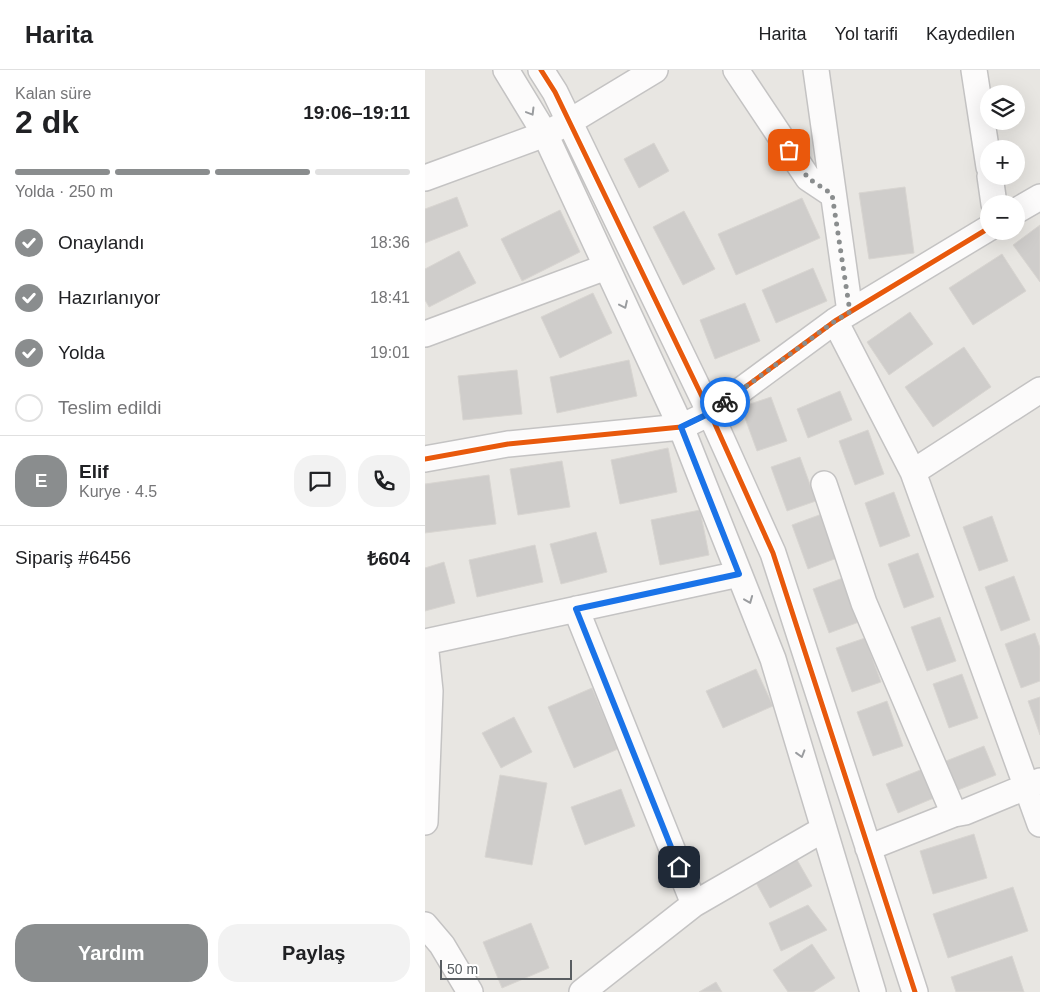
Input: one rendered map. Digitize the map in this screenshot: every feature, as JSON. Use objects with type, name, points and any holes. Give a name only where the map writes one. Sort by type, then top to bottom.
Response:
[{"type":"street","points":[[506,70],[545,134],[681,427],[773,659],[873,992]]},
{"type":"street","points":[[541,70],[555,92],[710,413],[773,553],[915,992]]},
{"type":"street","points":[[425,178],[545,134],[569,122],[655,70]]},
{"type":"street","points":[[736,70],[808,178],[832,194]]},
{"type":"street","points":[[816,70],[832,194],[843,316],[913,472],[1033,783],[1040,824]]},
{"type":"street","points":[[974,70],[985,140]]},
{"type":"street","points":[[1025,206],[1040,197]]},
{"type":"street","points":[[425,459],[508,444],[681,427],[710,413],[843,316],[980,233]]},
{"type":"street","points":[[425,334],[606,267]]},
{"type":"street","points":[[913,472],[1040,390]]},
{"type":"street","points":[[823,484],[864,603],[954,814]]},
{"type":"street","points":[[425,822],[430,690],[425,642],[739,574]]},
{"type":"street","points":[[576,609],[694,904]]},
{"type":"street","points":[[868,848],[954,814],[965,812],[1033,783]]},
{"type":"street","points":[[582,992],[694,904],[823,829]]},
{"type":"street","points":[[425,925],[442,945],[470,992]]},
{"type":"building","points":[[654,143],[669,171],[639,188],[624,159]]},
{"type":"building","points":[[905,187],[914,253],[869,259],[859,193]]},
{"type":"building","points":[[457,197],[468,226],[425,243],[425,209]]},
{"type":"building","points":[[802,198],[820,238],[736,275],[718,234]]},
{"type":"building","points":[[560,210],[580,252],[522,281],[501,239]]},
{"type":"building","points":[[684,211],[715,269],[683,285],[653,227]]},
{"type":"building","points":[[1040,225],[1040,282],[1013,245],[1020,240],[1025,240],[1025,236]]},
{"type":"building","points":[[459,251],[476,283],[429,307],[425,300],[425,269]]},
{"type":"building","points":[[1002,254],[1026,291],[973,325],[949,288]]},
{"type":"building","points":[[813,268],[827,301],[776,323],[762,290]]},
{"type":"building","points":[[593,293],[612,333],[560,358],[541,317]]},
{"type":"building","points":[[745,303],[760,341],[715,359],[700,320]]},
{"type":"building","points":[[910,312],[933,344],[889,375],[867,342]]},
{"type":"building","points":[[964,347],[991,387],[933,427],[905,387]]},
{"type":"building","points":[[629,360],[637,396],[557,413],[550,377]]},
{"type":"building","points":[[517,370],[522,414],[463,420],[458,376]]},
{"type":"building","points":[[840,391],[852,420],[808,438],[797,409]]},
{"type":"building","points":[[771,397],[787,441],[757,451],[741,407]]},
{"type":"building","points":[[868,430],[884,474],[855,485],[839,441]]},
{"type":"building","points":[[668,448],[677,492],[620,504],[611,460]]},
{"type":"building","points":[[800,457],[816,501],[787,511],[771,467]]},
{"type":"building","points":[[562,461],[570,507],[518,515],[510,469]]},
{"type":"building","points":[[489,475],[496,524],[425,533],[425,484]]},
{"type":"building","points":[[894,492],[910,536],[880,547],[865,503]]},
{"type":"building","points":[[700,510],[709,555],[660,565],[651,520]]},
{"type":"building","points":[[822,514],[837,558],[808,569],[792,525]]},
{"type":"building","points":[[992,516],[1008,561],[979,571],[963,527]]},
{"type":"building","points":[[596,532],[607,572],[561,584],[550,544]]},
{"type":"building","points":[[535,545],[543,582],[477,597],[469,560]]},
{"type":"building","points":[[918,553],[934,597],[904,608],[888,564]]},
{"type":"building","points":[[444,562],[455,603],[425,611],[425,568]]},
{"type":"building","points":[[1014,576],[1030,620],[1001,631],[985,587]]},
{"type":"building","points":[[843,578],[859,622],[829,633],[813,589]]},
{"type":"building","points":[[940,617],[956,661],[927,671],[911,627]]},
{"type":"building","points":[[1035,633],[1040,648],[1040,681],[1021,688],[1005,644]]},
{"type":"building","points":[[865,638],[881,682],[852,692],[836,648]]},
{"type":"building","points":[[756,669],[773,706],[723,728],[706,691]]},
{"type":"building","points":[[962,674],[978,718],[949,728],[933,684]]},
{"type":"building","points":[[592,688],[618,749],[574,768],[548,707]]},
{"type":"building","points":[[1040,697],[1040,735],[1028,701]]},
{"type":"building","points":[[887,701],[903,746],[873,756],[857,712]]},
{"type":"building","points":[[514,717],[532,752],[501,768],[482,733]]},
{"type":"building","points":[[984,746],[996,775],[953,792],[941,763]]},
{"type":"building","points":[[930,766],[941,795],[898,813],[886,784]]},
{"type":"building","points":[[500,775],[547,783],[532,865],[485,857]]},
{"type":"building","points":[[621,789],[635,826],[585,845],[571,807]]},
{"type":"building","points":[[974,834],[987,878],[933,894],[920,851]]},
{"type":"building","points":[[796,858],[812,886],[770,908],[755,881]]},
{"type":"building","points":[[1013,887],[1028,931],[948,958],[933,914]]},
{"type":"building","points":[[808,905],[827,930],[781,951],[769,923]]},
{"type":"building","points":[[531,923],[549,968],[502,988],[483,942]]},
{"type":"building","points":[[812,944],[835,978],[813,992],[788,992],[773,970]]},
{"type":"building","points":[[1012,956],[1024,992],[956,992],[951,977]]},
{"type":"building","points":[[716,982],[722,992],[699,992]]},
{"type":"cycle path","points":[[541,70],[555,92],[710,413],[773,553],[915,992]]},
{"type":"cycle path","points":[[425,459],[508,444],[681,427],[710,413],[835,321],[980,233]]},
{"type":"way so far","points":[[725,402],[850,312],[832,194],[808,178],[789,150]]},
{"type":"route","points":[[679,867],[576,609],[739,574],[681,427],[710,413],[725,402]]}]
